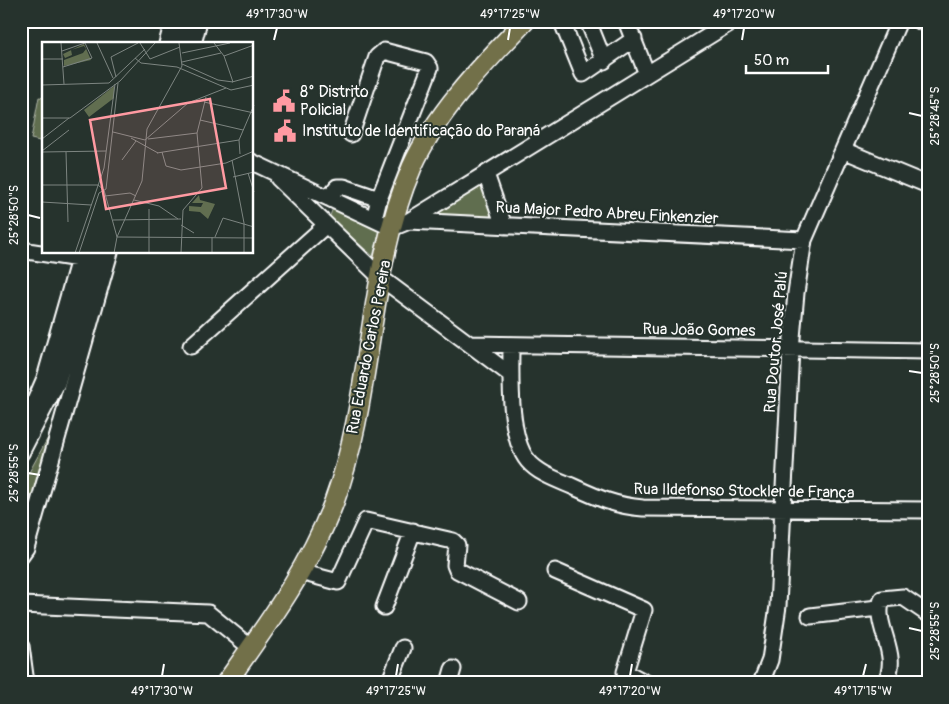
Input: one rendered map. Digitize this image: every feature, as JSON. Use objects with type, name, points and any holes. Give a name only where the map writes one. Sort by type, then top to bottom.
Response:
[{"type":"main road","name":"Rua Eduardo Carlos Pereira","points":[[233,680],[251,648],[300,572],[326,521],[343,473],[354,431],[381,278],[401,224],[400,199],[413,166],[436,125],[473,78],[525,21]]},
{"type":"street","points":[[168,42],[173,21]]},
{"type":"street","points":[[181,42],[186,21]]},
{"type":"street","points":[[194,42],[199,21]]},
{"type":"street","points":[[570,21],[564,28],[583,74],[634,39]]},
{"type":"street","points":[[588,21],[604,61]]},
{"type":"street","points":[[626,21],[647,74]]},
{"type":"street","points":[[254,163],[374,219],[401,224],[486,174],[733,21]]},
{"type":"street","name":"Rua Doutor José Palú","points":[[761,683],[770,660],[776,621],[791,349],[796,293],[804,240],[899,21]]},
{"type":"street","points":[[920,21],[928,25]]},
{"type":"street","points":[[351,134],[378,57],[384,51],[426,62],[430,68],[379,199],[374,219]]},
{"type":"street","points":[[843,150],[928,185]]},
{"type":"street","points":[[269,170],[381,278],[512,375]]},
{"type":"street","points":[[486,174],[504,226]]},
{"type":"street","points":[[328,198],[337,187],[344,187],[379,199]]},
{"type":"street","name":"Rua Major Pedro Abreu Finkenzier","points":[[401,224],[504,226],[804,240]]},
{"type":"street","points":[[191,346],[326,225]]},
{"type":"street","points":[[21,250],[42,252]]},
{"type":"street","points":[[21,425],[35,401],[45,378],[80,256],[60,254]]},
{"type":"street","points":[[21,453],[57,383],[95,254]]},
{"type":"street","points":[[21,555],[26,548],[109,254]]},
{"type":"street","name":"Rua João Gomes","points":[[470,344],[928,351]]},
{"type":"street","name":"Rua Ildefonso Stockler de França","points":[[511,345],[515,428],[517,441],[528,462],[546,474],[606,501],[627,507],[928,510]]},
{"type":"street","points":[[300,572],[338,582],[366,521],[453,542],[457,545],[455,565],[457,570],[519,602]]},
{"type":"street","points":[[384,607],[413,531]]},
{"type":"street","points":[[555,571],[644,610],[625,672],[646,683]]},
{"type":"street","points":[[885,683],[892,658],[878,608],[882,599],[903,598],[928,614]]},
{"type":"street","points":[[21,604],[208,613],[251,648]]},
{"type":"street","points":[[810,616],[878,608]]},
{"type":"street","points":[[21,646],[26,683]]},
{"type":"street","points":[[389,683],[403,648]]},
{"type":"green space","points":[[39,97],[42,98],[42,142],[31,139]]},
{"type":"green space","points":[[483,185],[494,219],[434,216]]},
{"type":"green space","points":[[333,208],[380,231],[373,256],[329,218]]},
{"type":"green space","points":[[55,425],[21,535],[21,487]]},
{"type":"place","name":"8° Distrito Policial","points":[[284,101]]},
{"type":"place","name":"Instituto de Identificação do Paraná","points":[[285,131]]}]
